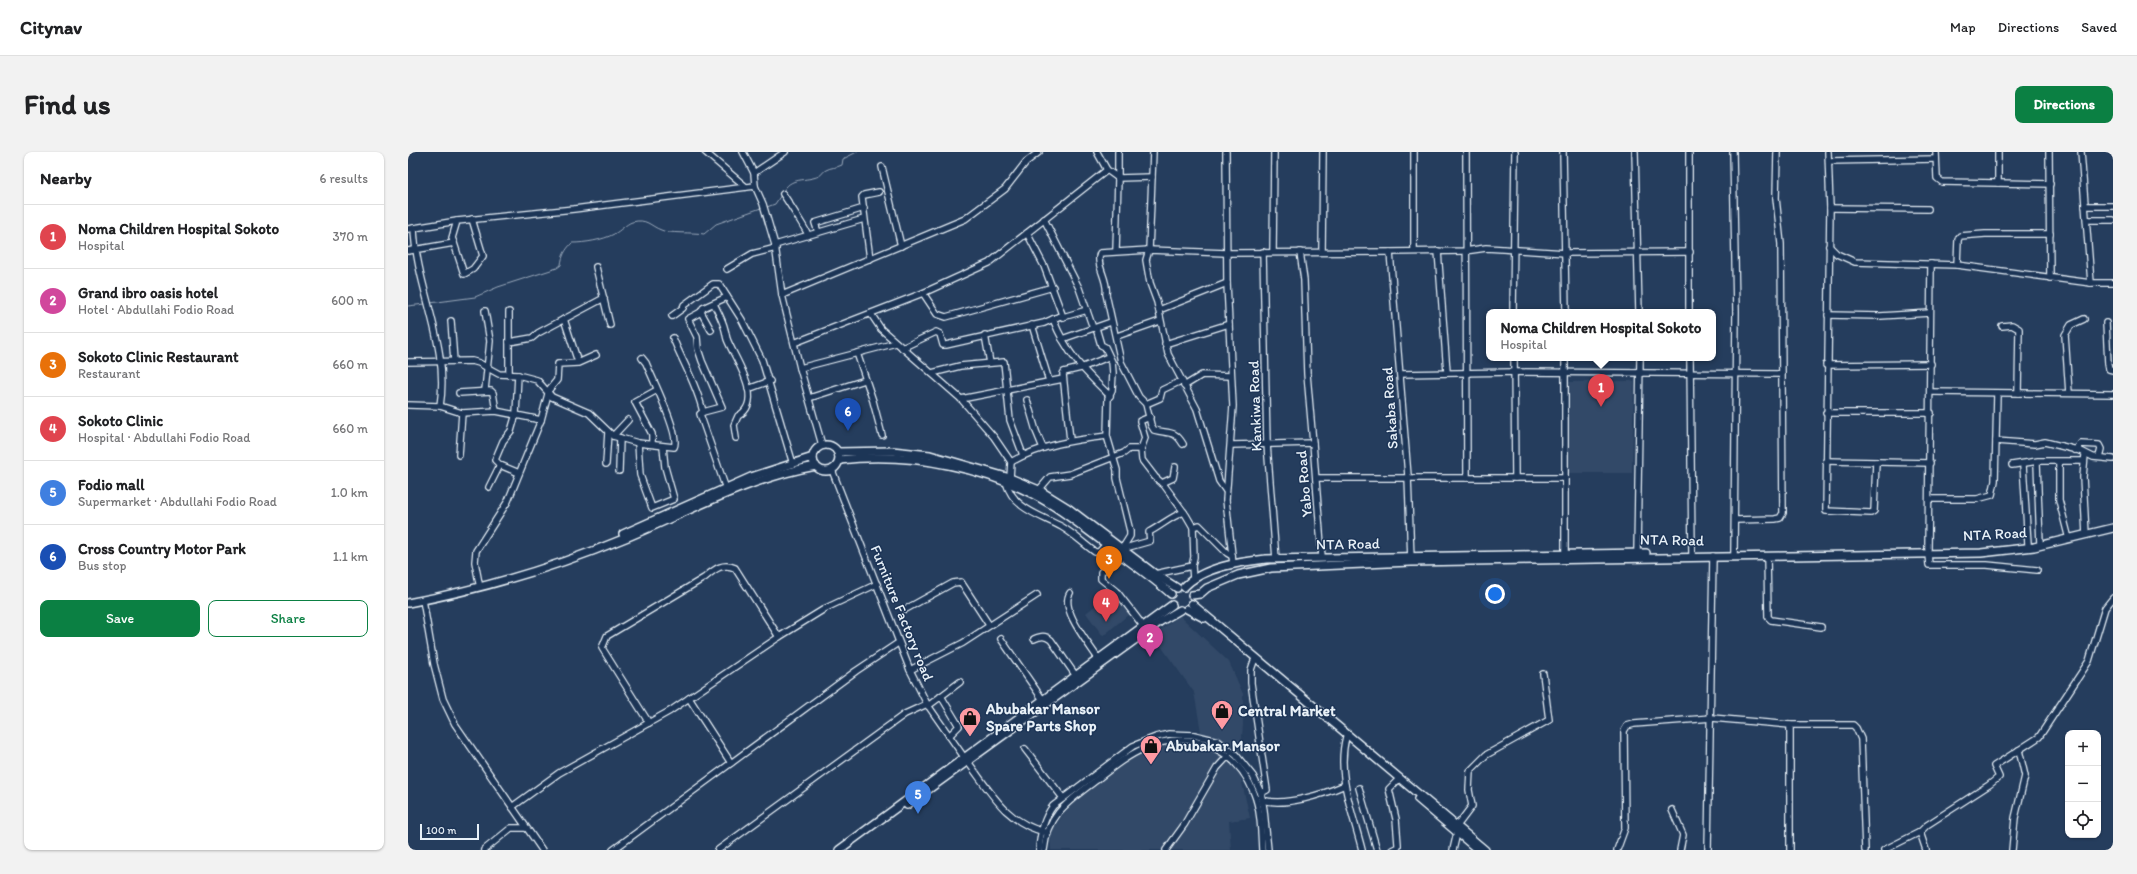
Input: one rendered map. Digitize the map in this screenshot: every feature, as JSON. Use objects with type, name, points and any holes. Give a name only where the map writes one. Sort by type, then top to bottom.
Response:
[{"type":"main road","points":[[816,466],[813,457],[814,452],[822,445],[829,445],[839,456]]},
{"type":"main road","points":[[839,456],[892,452],[930,455],[1039,490],[1068,508],[1171,594],[1172,605]]},
{"type":"main road","points":[[408,603],[452,595],[534,572],[622,540],[754,482],[793,470],[816,466],[823,470],[832,470],[837,466],[839,456]]},
{"type":"main road","points":[[408,598],[480,583],[574,554],[751,477],[813,457]]},
{"type":"main road","points":[[839,850],[1161,620],[1186,607],[1192,595],[1155,574],[1122,552],[1106,544],[1052,505],[1008,480]]},
{"type":"main road","name":"NTA Road","points":[[1192,595],[1200,594],[1207,588],[1238,575],[1272,568],[1411,559],[1565,554],[1981,553],[2069,539],[2113,528]]},
{"type":"main road","name":"NTA Road","points":[[1171,594],[1193,579],[1233,564],[1276,559],[1322,557],[1411,559],[1767,556],[1928,552]]},
{"type":"main road","points":[[844,850],[1172,605],[1186,607],[1203,618],[1397,781],[1486,850]]},
{"type":"main road","points":[[1186,607],[1457,829],[1478,850]]},
{"type":"street","points":[[705,152],[746,187]]},
{"type":"street","points":[[743,152],[754,173],[755,186],[763,204],[775,246],[782,295],[800,368],[822,445]]},
{"type":"street","points":[[754,173],[785,152]]},
{"type":"street","points":[[782,295],[965,219],[1005,189],[1026,162],[1039,152]]},
{"type":"street","points":[[1097,152],[1107,170],[1118,178],[1152,177]]},
{"type":"street","points":[[1116,250],[1118,152]]},
{"type":"street","points":[[1153,152],[1149,250],[1146,260],[1150,284],[1159,310],[1160,321],[1168,354],[1197,409],[1219,481],[1226,492]]},
{"type":"street","points":[[1226,152],[1226,253],[1233,406],[1226,492],[1233,564]]},
{"type":"street","points":[[1273,252],[1274,152]]},
{"type":"street","points":[[1322,252],[1323,152]]},
{"type":"street","points":[[1414,152],[1414,251]]},
{"type":"street","points":[[1466,152],[1465,251],[1467,478]]},
{"type":"street","points":[[1513,309],[1512,249],[1515,152]]},
{"type":"street","points":[[1563,152],[1566,309]]},
{"type":"street","points":[[1636,152],[1639,309]]},
{"type":"street","points":[[1688,152],[1690,309]]},
{"type":"street","points":[[1733,152],[1735,374],[1734,554]]},
{"type":"street","points":[[1735,520],[1775,519],[1780,518],[1782,513],[1781,244],[1776,198],[1777,152]]},
{"type":"street","points":[[1828,152],[1830,208],[1824,509],[1828,512],[1835,513],[1871,513],[1874,511],[1876,462]]},
{"type":"street","points":[[1936,152],[1937,178],[1942,182],[2050,184]]},
{"type":"street","points":[[1998,152],[1998,183]]},
{"type":"street","points":[[2049,152],[2050,278]]},
{"type":"street","points":[[2081,152],[2091,283]]},
{"type":"street","points":[[1829,161],[1936,159]]},
{"type":"street","points":[[882,167],[901,246]]},
{"type":"street","points":[[794,343],[923,293],[989,263],[1107,170]]},
{"type":"street","points":[[440,406],[443,388],[442,361],[411,228],[472,219],[574,209],[755,186]]},
{"type":"street","points":[[870,259],[864,219],[863,196],[879,192]]},
{"type":"street","points":[[783,194],[796,218],[807,230],[808,235]]},
{"type":"street","points":[[2084,206],[2113,206]]},
{"type":"street","points":[[818,232],[815,223],[864,208]]},
{"type":"street","points":[[1830,208],[1928,209]]},
{"type":"street","points":[[457,221],[452,238],[464,274],[473,270],[483,256],[472,219]]},
{"type":"street","points":[[727,269],[752,254],[808,235],[864,219]]},
{"type":"street","points":[[1044,219],[1079,288],[1093,328],[1096,328],[1101,345],[1105,347],[1108,357],[1112,362],[1113,373],[1106,425],[1107,436],[1130,536],[1122,552],[1101,572],[1101,579],[1118,592],[1144,627]]},
{"type":"street","points":[[2087,220],[2113,220]]},
{"type":"street","points":[[1027,232],[1053,287],[1063,317]]},
{"type":"street","points":[[1957,265],[1958,240],[1960,236],[1985,234],[2050,234]]},
{"type":"street","points":[[408,251],[454,243]]},
{"type":"street","points":[[1829,246],[1837,254],[1854,262],[1957,265],[2091,283],[2113,283]]},
{"type":"street","points":[[1182,444],[1174,434],[1168,431],[1154,430],[1146,404],[1139,397],[1121,362],[1117,336],[1111,322],[1099,255],[1100,253],[1116,250],[1226,253],[1465,251],[1486,248],[1566,253],[1690,252]]},
{"type":"street","points":[[1438,251],[1447,372]]},
{"type":"street","name":"Kankiwa Road","points":[[1263,252],[1267,444],[1276,559]]},
{"type":"street","points":[[1300,252],[1304,280],[1307,374],[1313,443]]},
{"type":"street","name":"Sakaba Road","points":[[1390,252],[1408,476],[1411,559]]},
{"type":"street","points":[[1931,264],[1931,413],[1928,552],[1930,565],[1987,565],[2037,570]]},
{"type":"street","points":[[596,266],[610,324]]},
{"type":"street","points":[[1159,310],[1227,283]]},
{"type":"street","points":[[672,316],[683,308],[684,304],[712,284],[719,284],[762,360],[770,381],[793,464]]},
{"type":"street","points":[[923,293],[937,314],[946,317],[1053,287]]},
{"type":"street","points":[[703,412],[722,407],[702,361],[698,349],[697,337],[688,320],[701,312],[703,308],[727,297]]},
{"type":"street","points":[[509,342],[532,338],[604,298]]},
{"type":"street","points":[[714,304],[723,323],[726,338],[733,349],[748,389],[749,402],[744,412],[738,416],[734,425],[736,438]]},
{"type":"street","points":[[902,348],[936,332],[940,334],[943,345],[946,345],[1032,325],[1060,316],[1063,317],[1087,310]]},
{"type":"street","points":[[459,393],[483,393],[485,390],[489,369],[490,341],[485,311]]},
{"type":"street","points":[[509,312],[509,375]]},
{"type":"street","points":[[701,312],[711,330]]},
{"type":"street","points":[[1828,315],[1880,316],[1930,313]]},
{"type":"street","points":[[871,314],[881,329],[932,372],[961,399],[994,437],[1011,462],[1008,480],[1013,500],[1022,507],[1063,528],[1095,552],[1099,552],[1106,544]]},
{"type":"street","points":[[564,319],[578,362]]},
{"type":"street","points":[[1053,319],[1068,352],[1081,368],[1110,396]]},
{"type":"street","points":[[2069,393],[2065,335],[2071,325],[2084,319]]},
{"type":"street","points":[[451,320],[454,361]]},
{"type":"street","points":[[1117,336],[1160,321]]},
{"type":"street","points":[[1062,339],[1111,322]]},
{"type":"street","points":[[2106,322],[2108,364],[2109,369],[2113,370]]},
{"type":"street","points":[[1165,344],[1230,324]]},
{"type":"street","points":[[1032,325],[1049,381]]},
{"type":"street","points":[[2002,326],[2012,325],[2019,329],[2018,393]]},
{"type":"street","points":[[985,335],[990,362]]},
{"type":"street","points":[[673,338],[691,377],[703,412],[700,414],[726,489]]},
{"type":"street","points":[[800,368],[896,343]]},
{"type":"street","points":[[856,353],[866,380],[882,435]]},
{"type":"street","points":[[480,583],[475,562],[476,551],[508,501],[518,473],[541,420],[548,393],[557,380],[558,364],[578,362],[596,355]]},
{"type":"street","points":[[1070,440],[1063,380],[1064,372],[1081,368],[1108,357]]},
{"type":"street","points":[[408,362],[454,361],[479,363],[499,374],[518,375],[537,380],[548,393],[567,405],[578,407],[589,412],[610,434],[638,443],[652,443],[663,447],[674,447],[676,442],[667,410],[646,363],[642,358]]},
{"type":"street","points":[[1514,361],[1515,478]]},
{"type":"street","points":[[1565,554],[1566,361]]},
{"type":"street","points":[[1637,553],[1640,361]]},
{"type":"street","points":[[1690,361],[1692,554]]},
{"type":"street","points":[[932,372],[960,366],[990,362],[1004,362],[1008,389],[1010,420],[1023,455]]},
{"type":"street","points":[[1826,365],[1931,364]]},
{"type":"street","points":[[1400,374],[1514,372],[1781,374]]},
{"type":"street","points":[[518,375],[516,414],[512,430],[503,441],[495,460],[500,465],[518,473]]},
{"type":"street","points":[[1146,404],[1160,398],[1162,390],[1202,375],[1232,376]]},
{"type":"street","points":[[809,398],[866,380]]},
{"type":"street","points":[[961,399],[1049,381],[1063,380]]},
{"type":"street","points":[[748,389],[770,381]]},
{"type":"street","points":[[485,390],[493,393],[496,411]]},
{"type":"street","points":[[652,443],[652,434],[635,403],[657,390]]},
{"type":"street","points":[[1931,392],[1997,394],[2113,394]]},
{"type":"street","points":[[1930,499],[1977,499],[1992,495],[1995,481],[1997,394]]},
{"type":"street","points":[[1027,400],[1036,431],[1043,448]]},
{"type":"street","points":[[410,406],[440,406],[462,412],[496,411],[541,420]]},
{"type":"street","points":[[459,455],[462,412]]},
{"type":"street","points":[[1826,413],[1931,413]]},
{"type":"street","points":[[1150,417],[1140,421],[1146,438],[1141,449],[1141,458],[1154,477],[1162,483],[1184,512],[1192,527],[1194,557],[1192,566],[1193,579]]},
{"type":"street","points":[[606,464],[610,434],[628,420]]},
{"type":"street","points":[[1011,462],[1023,455],[1070,440],[1107,436]]},
{"type":"street","points":[[619,471],[620,438]]},
{"type":"street","points":[[1996,441],[2035,444],[2045,442],[2081,451],[2084,458],[2086,535]]},
{"type":"street","points":[[638,443],[640,475],[652,508],[674,500],[665,467],[663,447]]},
{"type":"street","name":"Yabo Road","points":[[1231,445],[1313,443],[1322,557]]},
{"type":"street","points":[[2075,450],[2081,444],[2099,445],[2101,449],[2099,457]]},
{"type":"street","points":[[1039,490],[1050,477],[1070,474],[1129,449],[1141,449]]},
{"type":"street","points":[[2012,465],[2059,462],[2093,457],[2113,459]]},
{"type":"street","points":[[1826,461],[1930,462]]},
{"type":"street","points":[[2059,462],[2059,500],[2069,539]]},
{"type":"street","points":[[2035,544],[2037,463]]},
{"type":"street","points":[[489,487],[500,465]]},
{"type":"street","points":[[2023,465],[2035,544]]},
{"type":"street","points":[[1162,483],[1173,478],[1176,472],[1175,467]]},
{"type":"street","name":"Furniture Factory road","points":[[832,470],[877,584],[898,643],[927,705],[1000,807],[1017,821],[1044,832]]},
{"type":"street","points":[[1316,478],[1408,476],[1467,478],[1565,478]]},
{"type":"street","points":[[1122,552],[1150,541],[1149,532],[1171,516],[1184,512]]},
{"type":"street","points":[[1192,527],[1199,525],[1227,553],[1232,556]]},
{"type":"street","points":[[1708,850],[1712,718],[1713,556]]},
{"type":"street","points":[[1767,556],[1768,617],[1771,620],[1821,627]]},
{"type":"street","points":[[649,723],[602,648],[607,636],[704,578],[718,567],[725,566],[735,568],[779,637]]},
{"type":"street","points":[[1155,574],[1192,566]]},
{"type":"street","points":[[906,609],[953,582],[961,582],[989,625]]},
{"type":"street","points":[[512,806],[559,773],[649,723],[689,698],[779,637],[826,608],[877,584]]},
{"type":"street","points":[[1070,593],[1068,597],[1068,611],[1099,660]]},
{"type":"street","points":[[910,670],[945,653],[1037,595]]},
{"type":"street","points":[[1884,850],[1920,832],[1927,825],[1964,802],[1999,777],[1994,766],[2039,737],[2089,661],[2105,608],[2113,598]]},
{"type":"street","points":[[423,600],[434,664],[443,699],[455,724],[542,850]]},
{"type":"street","points":[[1034,639],[1041,636],[1051,640],[1076,676]]},
{"type":"street","points":[[1001,639],[1043,700]]},
{"type":"street","points":[[613,850],[856,671],[898,643]]},
{"type":"street","points":[[1254,661],[1251,670],[1251,683],[1264,756],[1267,790],[1261,793]]},
{"type":"street","points":[[1453,850],[1457,829],[1472,806],[1469,790],[1470,771],[1486,755],[1549,720],[1543,674]]},
{"type":"street","points":[[721,849],[905,714],[927,705],[960,682]]},
{"type":"street","points":[[941,696],[959,726],[949,736]]},
{"type":"street","points":[[689,698],[730,763]]},
{"type":"street","points":[[1617,850],[1625,828],[1624,731],[1627,726],[1690,718],[1712,718],[1790,725],[1853,725],[1861,739],[1865,850]]},
{"type":"street","points":[[1790,725],[1790,850]]},
{"type":"street","points":[[1044,850],[1044,832],[1065,804],[1113,765],[1133,746],[1156,737],[1169,734],[1194,735],[1218,741],[1236,755],[1253,776],[1261,793],[1268,850]]},
{"type":"street","points":[[1346,737],[1342,752],[1342,775],[1362,850]]},
{"type":"street","points":[[1039,850],[1050,811],[1063,798],[1113,765],[1140,750],[1170,740],[1194,741],[1216,747],[1228,756],[1248,779],[1255,794],[1262,850]]},
{"type":"street","points":[[1025,749],[1063,798]]},
{"type":"street","points":[[2012,850],[2015,818],[2025,776],[2019,750]]},
{"type":"street","points":[[1166,850],[1184,825],[1217,768],[1228,756]]},
{"type":"street","points":[[1392,850],[1398,847],[1398,844],[1396,819],[1389,789],[1397,781]]},
{"type":"street","points":[[1262,800],[1271,803],[1304,798],[1345,785]]},
{"type":"street","points":[[1359,788],[1377,850]]},
{"type":"street","points":[[1672,810],[1683,836],[1680,850]]},
{"type":"street","points":[[484,850],[511,828],[526,828]]},
{"type":"street","points":[[1920,832],[1926,850]]},
{"type":"shaded area","points":[[1569,382],[1634,382],[1632,473],[1569,473]]},
{"type":"shaded area","points":[[1113,592],[1129,614],[1103,636],[1086,613]]},
{"type":"shaded area","name":"Central Market","points":[[1180,616],[1229,662],[1243,694],[1243,725],[1239,770],[1250,818],[1229,821],[1231,850],[1051,850],[1050,833],[1069,807],[1106,775],[1148,747],[1202,737],[1194,692],[1153,635]]},
{"type":"waterway","points":[[783,192],[786,187],[794,181],[814,178],[828,169],[838,167],[842,165],[843,159],[857,152]]},
{"type":"waterway","points":[[767,207],[775,204],[781,195]]},
{"type":"waterway","points":[[430,303],[475,297],[498,287],[557,268],[561,265],[564,253],[572,243],[588,242],[605,238],[616,233],[632,222],[645,222],[661,230],[669,232],[704,234],[716,224],[761,208]]},
{"type":"waterway","points":[[408,306],[425,304]]},
{"type":"place","name":"Noma Children Hospital Sokoto","points":[[1601,407]]},
{"type":"place","name":"Cross Country Motor Park","points":[[848,431]]},
{"type":"place","name":"Sokoto Clinic Restaurant","points":[[1109,579]]},
{"type":"place","name":"Sokoto Clinic","points":[[1106,622]]},
{"type":"place","name":"Grand ibro oasis hotel","points":[[1150,657]]},
{"type":"place","name":"Central Market","points":[[1222,730]]},
{"type":"place","name":"Abubakar Mansor Spare Parts Shop","points":[[970,738]]},
{"type":"place","name":"Abubakar Mansor","points":[[1151,766]]},
{"type":"place","name":"Fodio mall","points":[[918,814]]}]
